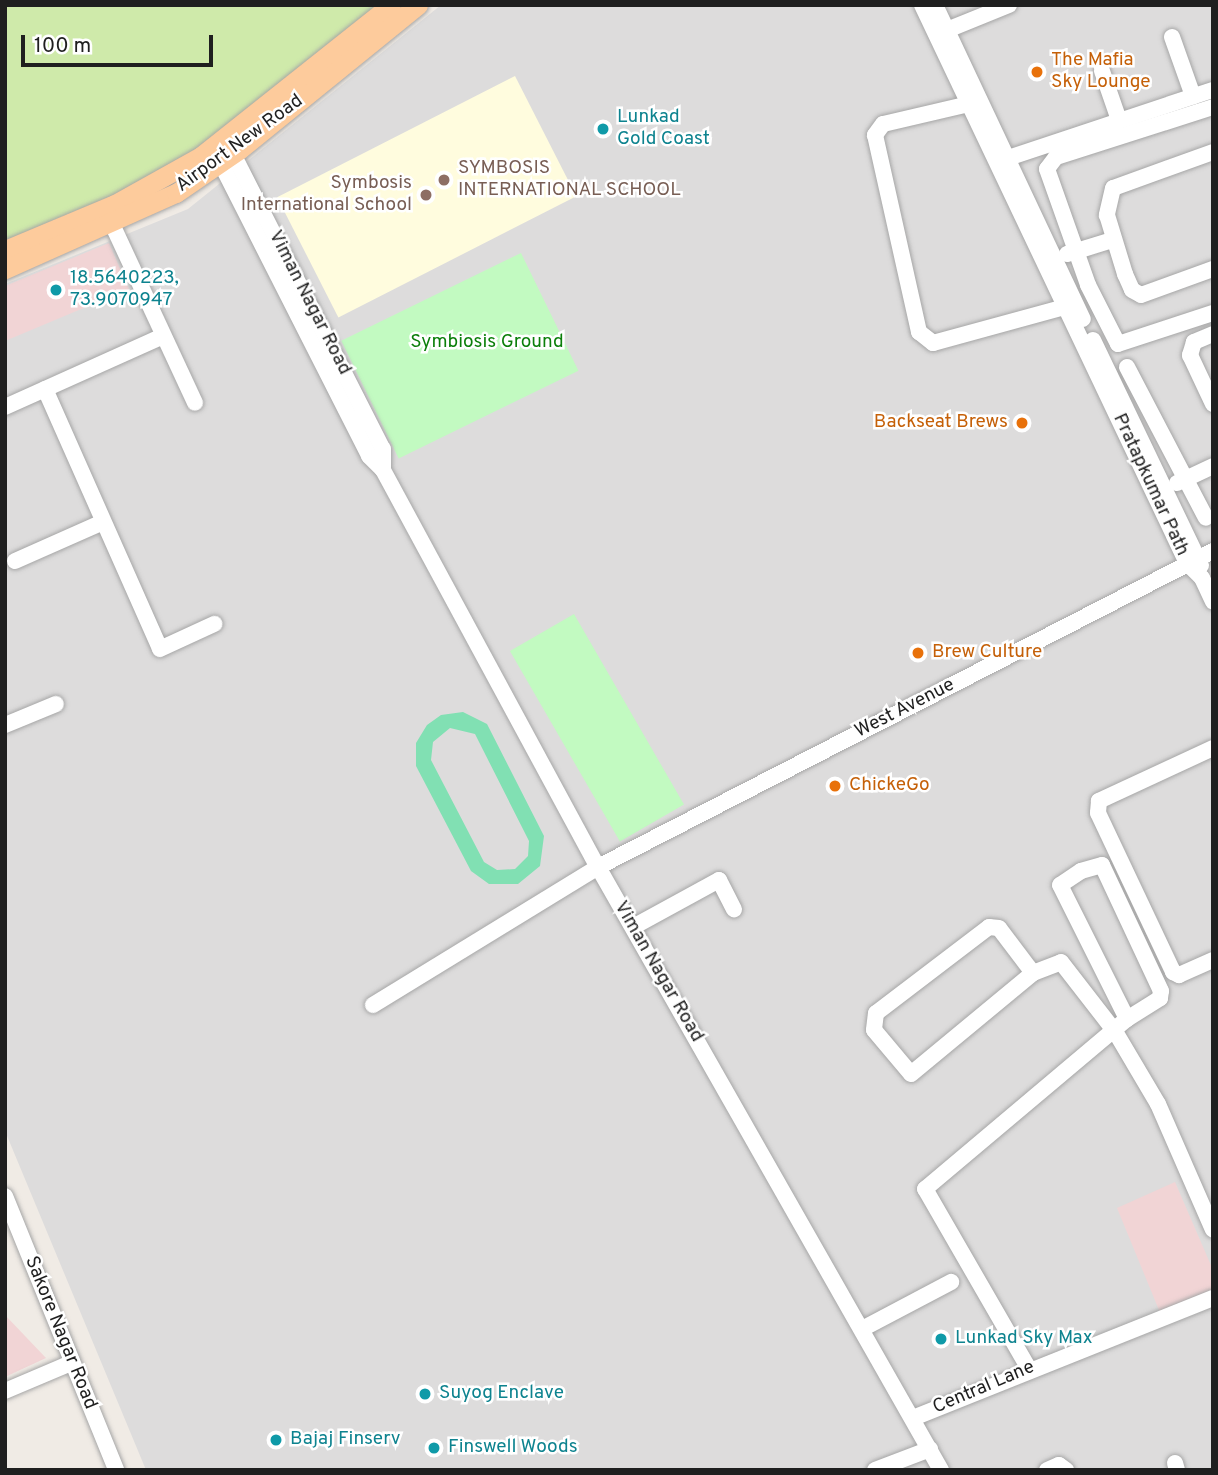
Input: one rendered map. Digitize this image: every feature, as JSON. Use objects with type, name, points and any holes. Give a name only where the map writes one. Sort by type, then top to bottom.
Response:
[{"type":"main road","name":"Airport New Road","points":[[5,269],[112,224],[176,193],[391,5]]},
{"type":"main road","name":"Airport New Road","points":[[5,250],[115,204],[223,151],[418,5]]},
{"type":"street","name":"Pratapkumar Path","points":[[922,5],[969,104],[1055,258],[1096,358],[1200,557]]},
{"type":"street","name":"Pratapkumar Path","points":[[935,5],[1065,307],[1096,358],[1166,489],[1200,557],[1202,578],[1213,602]]},
{"type":"street","points":[[947,30],[1009,5]]},
{"type":"street","points":[[1172,37],[1193,96]]},
{"type":"street","points":[[1102,71],[1119,120]]},
{"type":"street","points":[[1002,160],[1213,90]]},
{"type":"street","points":[[969,104],[883,124],[875,135],[919,332],[933,342],[1065,307]]},
{"type":"street","points":[[1213,107],[1050,162],[1047,169],[1075,251],[1105,326],[1118,344],[1213,313]]},
{"type":"street","name":"Viman Nagar Road","points":[[223,151],[383,449],[383,470],[598,867],[941,1470]]},
{"type":"street","points":[[1213,152],[1113,188],[1107,215],[1112,240],[1132,290],[1141,295],[1213,269]]},
{"type":"street","points":[[112,224],[195,403]]},
{"type":"street","points":[[1055,258],[1112,240]]},
{"type":"street","points":[[1213,334],[1190,347],[1213,404]]},
{"type":"street","points":[[5,407],[163,336]]},
{"type":"street","points":[[1127,367],[1206,518]]},
{"type":"street","points":[[45,389],[160,649],[214,624]]},
{"type":"street","points":[[1166,489],[1213,466]]},
{"type":"street","points":[[15,561],[103,522]]},
{"type":"street","name":"West Avenue","points":[[373,1005],[598,867],[1200,557]]},
{"type":"street","points":[[5,725],[55,704]]},
{"type":"street","points":[[1213,748],[1098,801],[1098,813],[1174,972],[1179,975],[1213,960]]},
{"type":"street","points":[[1029,1368],[925,1189],[1116,1033],[1127,1019],[1160,999],[1161,991],[1102,865],[1081,871],[1060,885],[1127,1019]]},
{"type":"street","points":[[633,927],[719,880],[734,909]]},
{"type":"street","points":[[1033,973],[999,928],[989,927],[876,1013],[874,1030],[911,1074],[1033,973],[1061,962],[1116,1033],[1158,1104],[1213,1230]]},
{"type":"street","name":"Sakore Nagar Road","points":[[5,1196],[116,1470]]},
{"type":"street","points":[[862,1329],[951,1282]]},
{"type":"street","name":"Central Lane","points":[[913,1418],[1029,1368],[1213,1298]]},
{"type":"street","points":[[5,1391],[71,1363]]},
{"type":"street","points":[[875,1470],[930,1449]]},
{"type":"street","points":[[1047,1470],[1059,1465],[1066,1470]]},
{"type":"shaded area","points":[[441,5],[1213,5],[1213,1470],[146,1470],[5,1131],[5,284],[188,209]]},
{"type":"shaded area","name":"Symbosis International School","points":[[515,76],[576,196],[338,318],[277,197]]},
{"type":"shaded area","points":[[109,243],[129,289],[5,341],[5,286]]},
{"type":"shaded area","points":[[1175,1182],[1213,1270],[1213,1294],[1161,1315],[1117,1208]]},
{"type":"shaded area","points":[[5,1315],[46,1358],[5,1377]]},
{"type":"green space","points":[[5,5],[380,5],[196,153],[133,189],[5,242]]},
{"type":"green space","name":"Symbiosis Ground","points":[[521,253],[578,371],[399,458],[341,341]]},
{"type":"green space","points":[[574,614],[684,805],[620,842],[510,651]]},
{"type":"green space","points":[[463,712],[487,724],[544,836],[540,866],[518,884],[489,884],[471,871],[416,766],[416,743],[427,725],[441,715]],"holes":[[[450,728],[475,734],[529,841],[528,856],[515,869],[497,870],[484,862],[431,760],[433,742]]]},
{"type":"place","name":"The Mafia Sky Lounge","points":[[1037,72]]},
{"type":"place","name":"Lunkad Gold Coast","points":[[603,129]]},
{"type":"place","name":"SYMBOSIS INTERNATIONAL SCHOOL","points":[[444,180]]},
{"type":"place","name":"Symbosis International School","points":[[426,195]]},
{"type":"place","name":"18.5640223, 73.9070947","points":[[56,290]]},
{"type":"place","name":"Backseat Brews","points":[[1022,423]]},
{"type":"place","name":"Brew Culture","points":[[918,653]]},
{"type":"place","name":"ChickeGo","points":[[835,786]]},
{"type":"place","name":"Lunkad Sky Max","points":[[941,1339]]},
{"type":"place","name":"Suyog Enclave","points":[[425,1394]]},
{"type":"place","name":"Bajaj Finserv","points":[[276,1440]]},
{"type":"place","name":"Finswell Woods","points":[[434,1448]]}]
